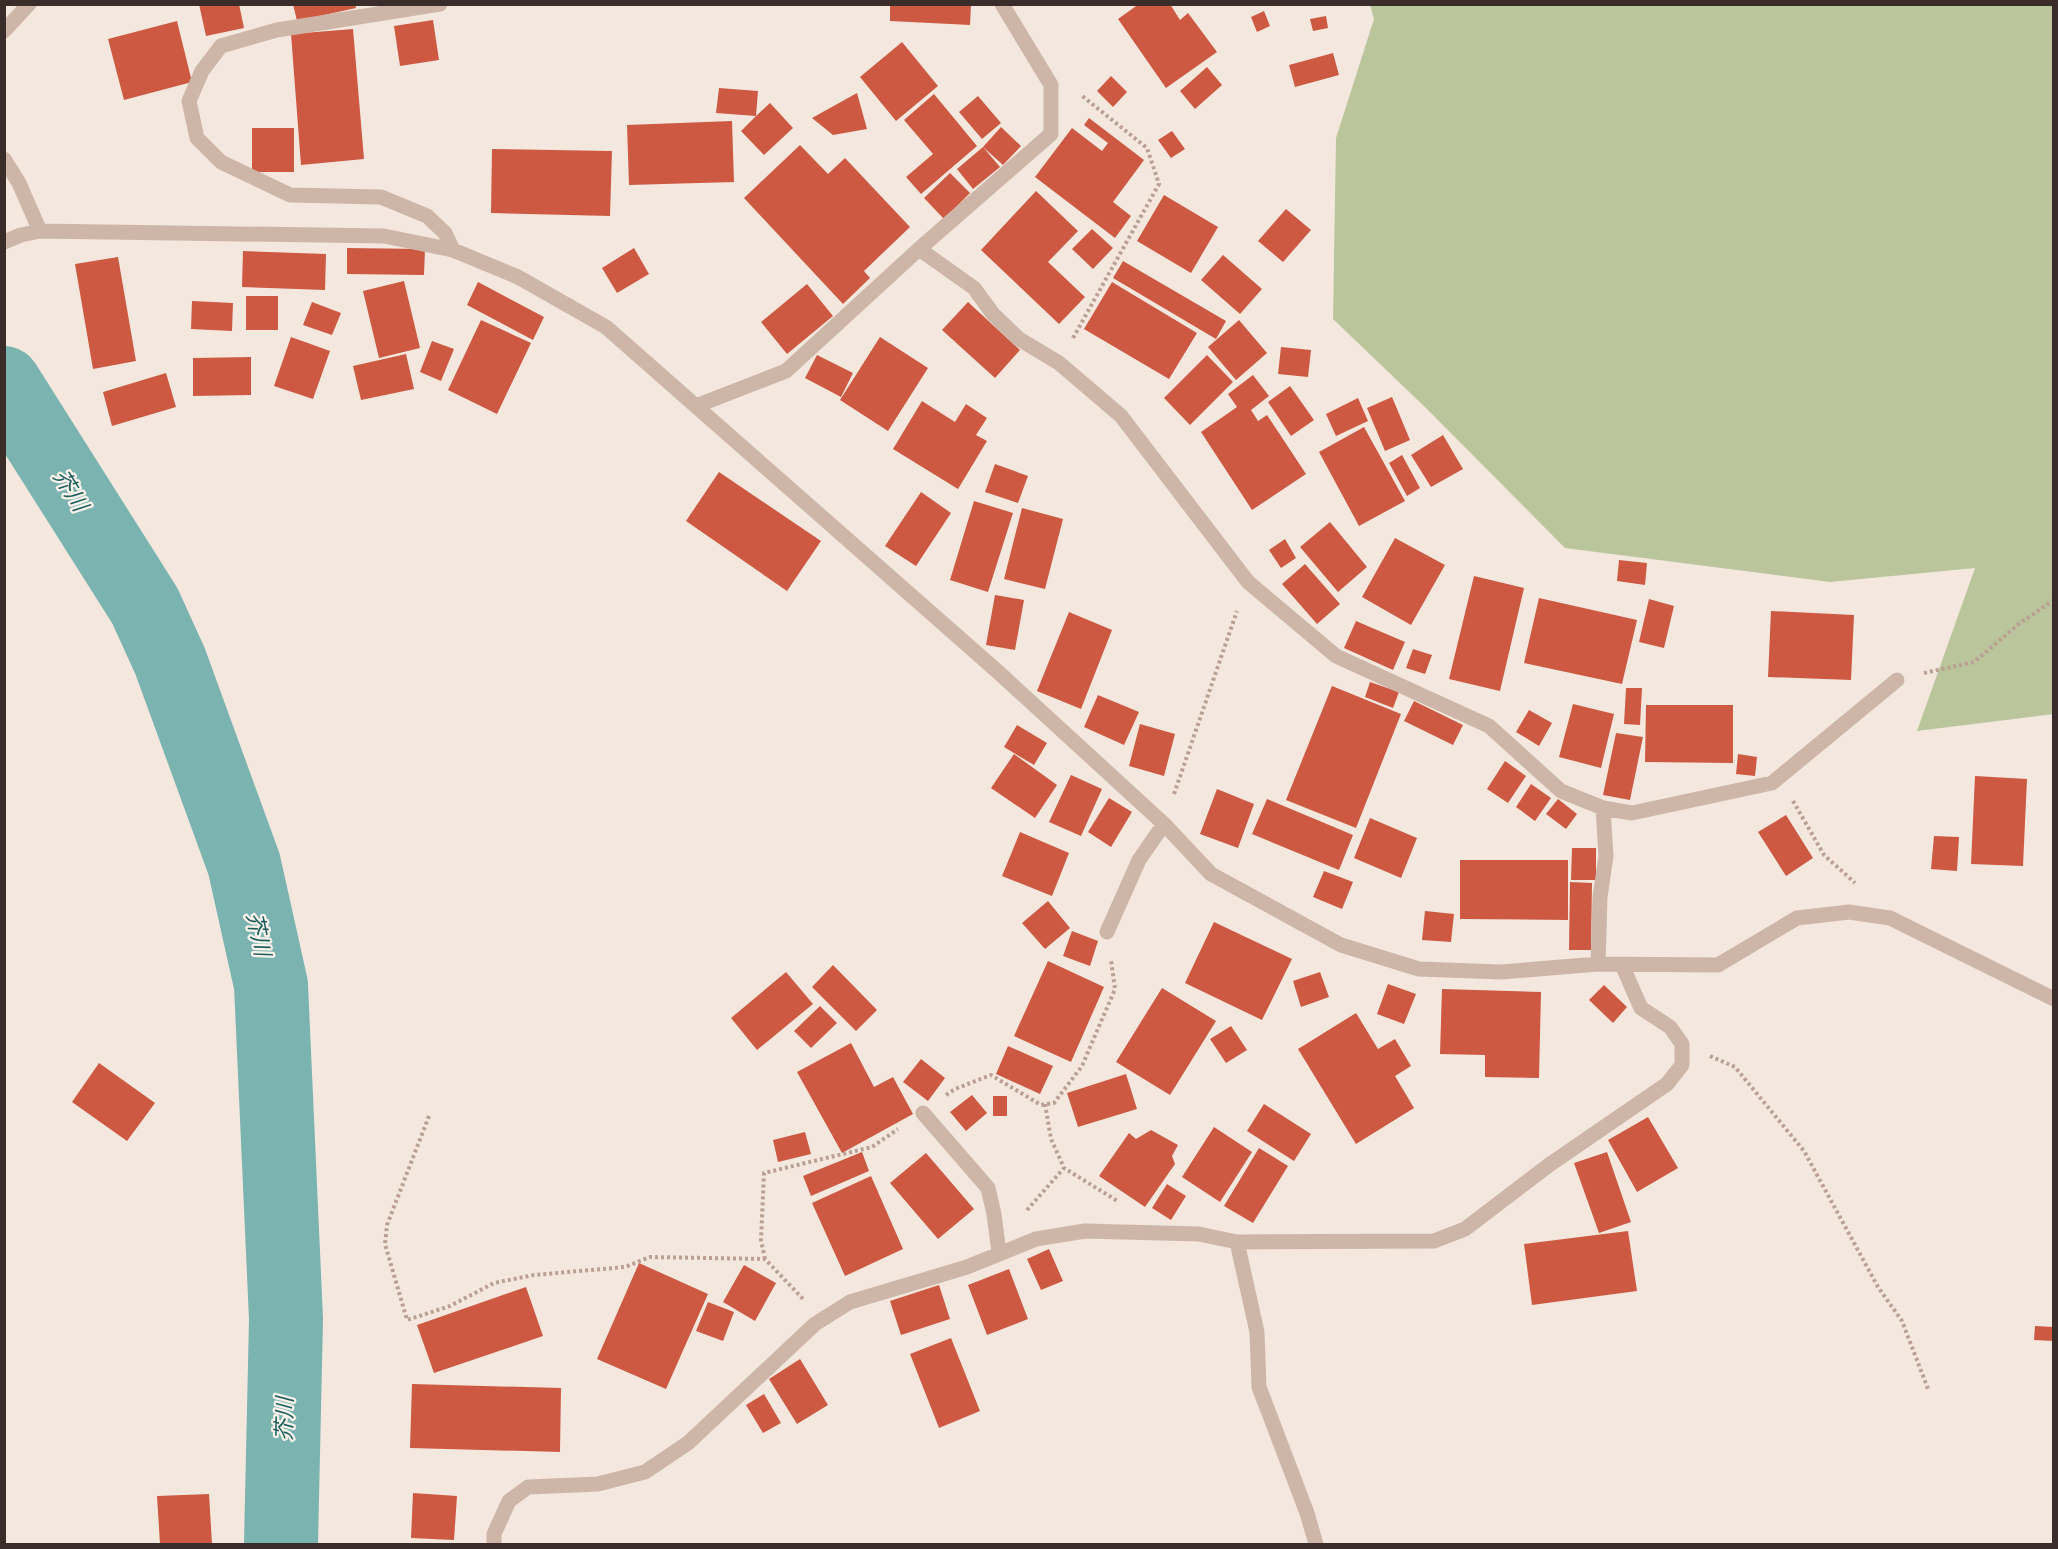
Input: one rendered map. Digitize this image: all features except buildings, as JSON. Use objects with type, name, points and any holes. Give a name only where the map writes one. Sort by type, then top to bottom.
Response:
[{"type":"street","points":[[4,31],[29,4]]},
{"type":"street","points":[[440,4],[277,30],[221,46],[202,71],[189,101],[197,138],[221,162],[290,195],[381,197],[427,216],[445,232],[453,250]]},
{"type":"street","points":[[696,406],[786,371],[1051,134],[1052,85],[1002,4]]},
{"type":"street","points":[[4,159],[19,183],[40,231]]},
{"type":"street","points":[[4,242],[40,231],[384,236],[453,250],[518,278],[606,327],[988,663],[1164,824],[1211,874],[1341,945],[1419,969],[1501,972],[1598,964],[1718,965],[1797,918],[1849,912],[1890,918],[2054,999]]},
{"type":"street","points":[[920,249],[974,288],[993,314],[1019,339],[1059,363],[1121,416],[1248,582],[1335,656],[1489,726],[1561,791],[1603,808],[1632,813],[1772,783],[1897,680]]},
{"type":"street","points":[[1598,964],[1600,897],[1606,856],[1603,808]]},
{"type":"street","points":[[1107,932],[1139,860],[1164,824]]},
{"type":"street","points":[[494,1545],[494,1534],[509,1501],[528,1487],[598,1484],[645,1472],[688,1443],[815,1324],[850,1302],[967,1267],[1036,1239],[1085,1231],[1199,1234],[1237,1242],[1434,1241],[1465,1229],[1549,1165],[1667,1084],[1682,1065],[1682,1044],[1670,1027],[1641,1008],[1622,965]]},
{"type":"street","points":[[923,1113],[988,1188],[999,1253]]},
{"type":"street","points":[[1237,1242],[1257,1332],[1258,1387],[1307,1513],[1316,1545]]},
{"type":"path","points":[[1052,85],[1067,83],[1147,148],[1159,184],[1059,363]]},
{"type":"path","points":[[1164,824],[1248,582]]},
{"type":"path","points":[[1897,680],[1974,662],[2020,623],[2054,600]]},
{"type":"path","points":[[1779,777],[1824,855],[1863,890],[1868,915]]},
{"type":"path","points":[[822,1319],[765,1259],[761,1240],[764,1173],[872,1147],[955,1089],[991,1075],[1041,1105],[1054,1103],[1082,1066],[1115,989],[1107,932]]},
{"type":"path","points":[[1682,1044],[1735,1067],[1804,1151],[1878,1287],[1902,1321],[1928,1389]]},
{"type":"path","points":[[1045,1104],[1051,1139],[1064,1168],[1141,1216],[1142,1232]]},
{"type":"path","points":[[429,1116],[387,1225],[385,1244],[407,1320],[450,1306],[494,1282],[534,1275],[625,1267],[650,1257],[765,1259]]},
{"type":"path","points":[[997,1235],[1016,1222],[1064,1168]]},
{"type":"green space","points":[[1370,5],[2053,5],[2053,714],[1917,731],[1975,568],[1830,582],[1565,548],[1427,409],[1333,319],[1336,138],[1374,19]]},
{"type":"waterway","name":"芥川","points":[[4,383],[145,606],[170,661],[244,864],[271,985],[286,1319],[281,1544]]}]
